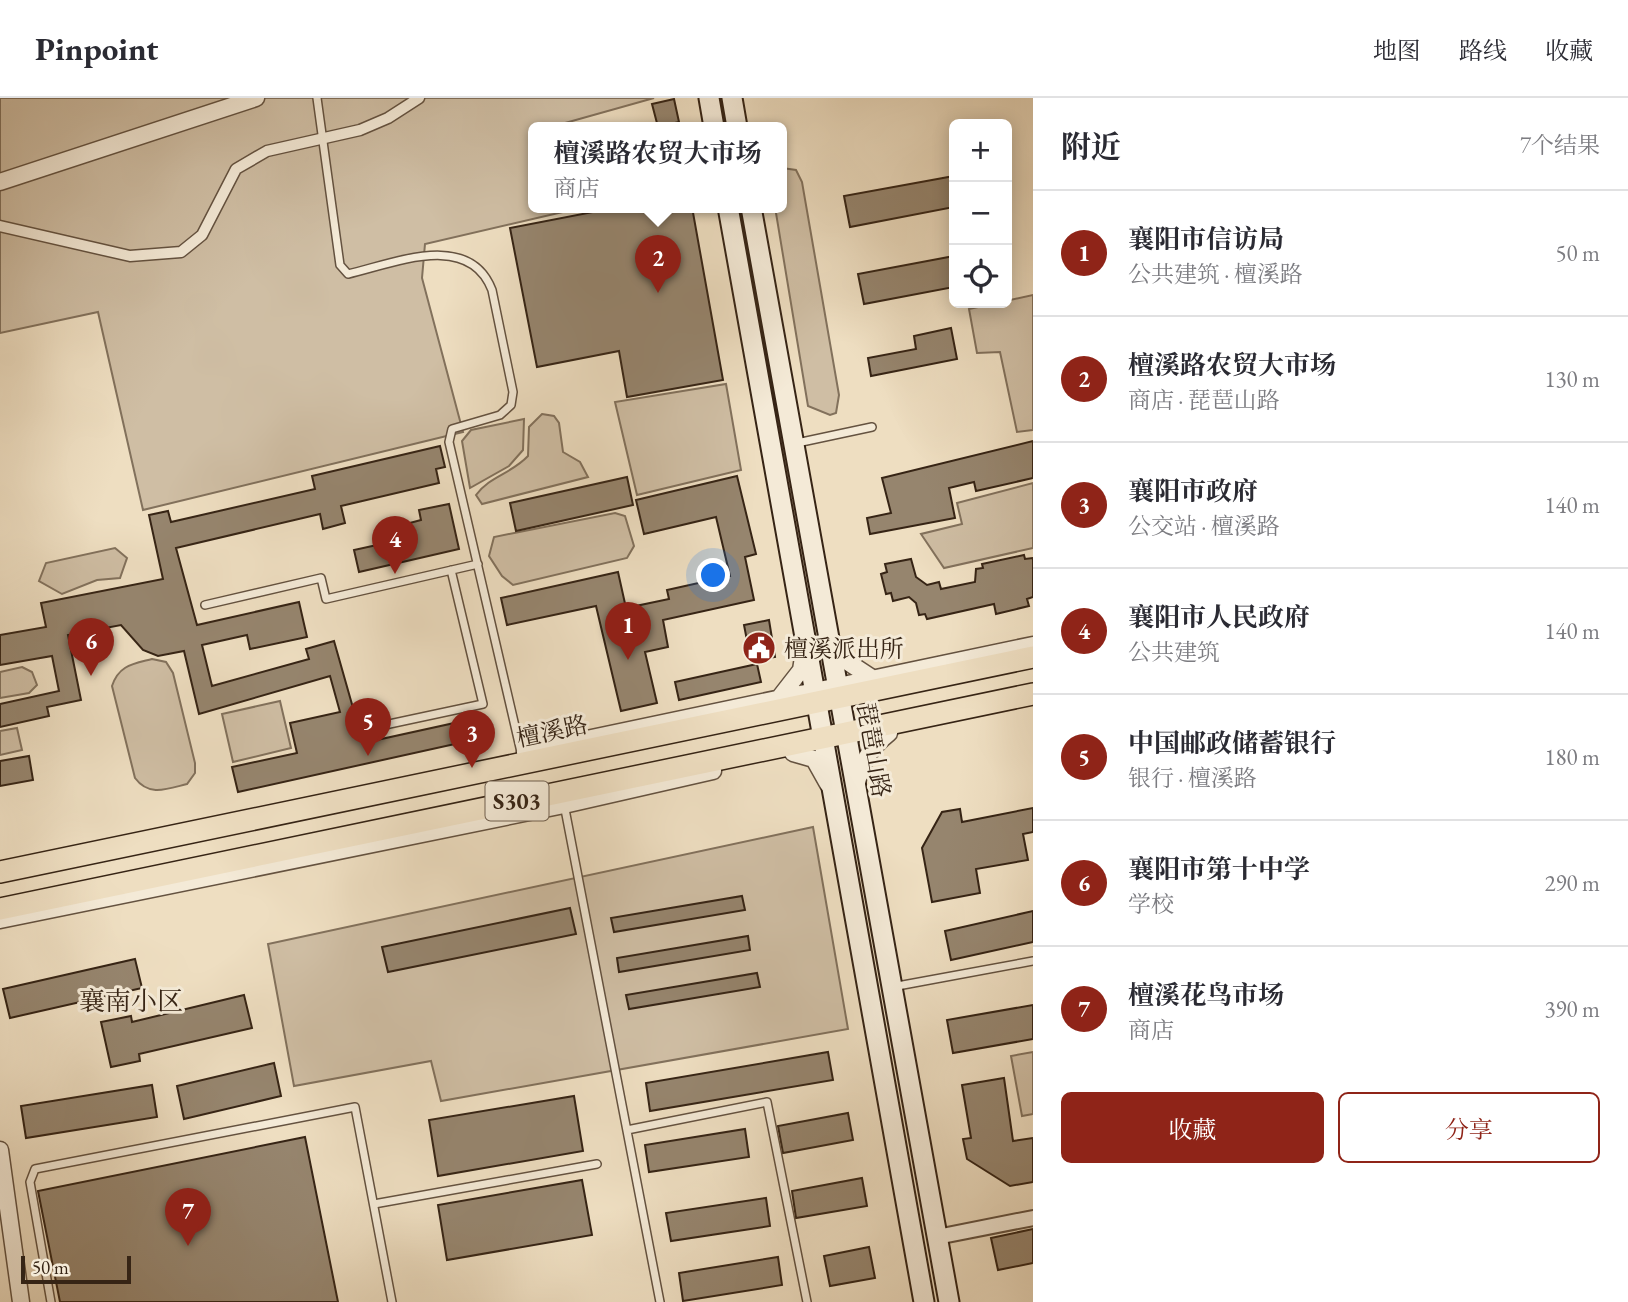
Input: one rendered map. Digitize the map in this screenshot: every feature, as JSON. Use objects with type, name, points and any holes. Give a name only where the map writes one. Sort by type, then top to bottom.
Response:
[{"type":"main road","points":[[709,98],[713,122]]},
{"type":"main road","points":[[732,98],[736,122]]},
{"type":"main road","name":"琵琶山路","points":[[729,213],[924,1302]]},
{"type":"main road","name":"琵琶山路","points":[[752,213],[949,1302]]},
{"type":"main road","name":"檀溪路","points":[[0,872],[814,696],[1033,657]]},
{"type":"main road","name":"S303","points":[[0,909],[563,798],[1033,694]]},
{"type":"street","points":[[0,182],[256,98]]},
{"type":"street","points":[[0,226],[130,256],[181,252],[202,235],[236,169],[267,151],[323,136],[360,130],[388,118],[419,98]]},
{"type":"street","points":[[827,639],[840,657],[872,678]]},
{"type":"street","points":[[780,697],[801,670],[805,645]]},
{"type":"street","points":[[838,692],[872,678],[1033,645]]},
{"type":"street","points":[[0,862],[523,758],[780,697],[814,696]]},
{"type":"street","points":[[846,737],[889,733],[1033,704]]},
{"type":"street","points":[[855,788],[862,762],[872,747],[889,733]]},
{"type":"street","points":[[0,920],[563,798],[793,753],[822,742]]},
{"type":"street","points":[[793,753],[814,759],[831,789]]},
{"type":"street","points":[[0,1150],[21,1302]]},
{"type":"street","points":[[937,1237],[1033,1218]]},
{"type":"lane","points":[[317,98],[340,265],[348,274],[433,253],[463,260],[487,278],[492,290],[513,392],[511,405],[500,415],[452,429],[449,442],[523,758]]},
{"type":"lane","points":[[793,444],[872,428]]},
{"type":"lane","points":[[205,605],[321,578],[326,599],[478,564]]},
{"type":"lane","points":[[380,726],[483,704],[451,570]]},
{"type":"lane","points":[[563,798],[660,1302]]},
{"type":"lane","points":[[891,987],[1033,961]]},
{"type":"lane","points":[[627,1130],[767,1102],[807,1301],[798,1302]]},
{"type":"lane","points":[[51,1302],[30,1181],[35,1169],[355,1107],[392,1302]]},
{"type":"lane","points":[[374,1204],[597,1164]]},
{"type":"shaded area","points":[[0,98],[654,98],[569,122],[528,122],[528,213],[558,213],[425,244],[422,278],[463,432],[143,510],[98,312],[0,333]]},
{"type":"shaded area","points":[[787,169],[796,170],[802,182],[839,395],[836,413],[830,415],[808,406],[776,213],[787,213]]},
{"type":"shaded area","points":[[1033,295],[1033,430],[1017,432],[1000,352],[977,353],[969,309],[1012,308],[1012,300]]},
{"type":"shaded area","points":[[726,384],[741,470],[637,495],[615,402]]},
{"type":"shaded area","points":[[542,414],[554,416],[559,423],[563,452],[580,462],[588,477],[482,504],[476,495],[528,456],[529,427]]},
{"type":"shaded area","points":[[524,419],[523,450],[509,466],[470,488],[462,441],[471,430]]},
{"type":"shaded area","points":[[1033,483],[1033,548],[944,568],[921,534],[962,524],[957,503]]},
{"type":"shaded area","points":[[615,513],[625,516],[634,546],[627,558],[513,585],[502,576],[489,556],[494,537]]},
{"type":"shaded area","points":[[115,548],[127,558],[120,578],[97,580],[62,594],[39,581],[46,563]]},
{"type":"shaded area","points":[[152,659],[166,662],[173,673],[195,763],[195,773],[187,784],[159,790],[146,788],[135,778],[112,686],[123,670]]},
{"type":"shaded area","points":[[22,667],[32,672],[37,685],[29,693],[0,698],[0,672]]},
{"type":"shaded area","points":[[280,701],[291,748],[233,762],[222,714]]},
{"type":"shaded area","points":[[17,728],[22,750],[0,755],[0,731]]},
{"type":"shaded area","points":[[813,827],[848,1029],[441,1101],[431,1061],[294,1086],[268,944]]},
{"type":"shaded area","points":[[1033,1052],[1033,1114],[1022,1116],[1011,1056]]},
{"type":"building","points":[[674,99],[679,122],[657,122],[652,104]]},
{"type":"building","points":[[949,177],[949,208],[850,227],[844,196]]},
{"type":"building","points":[[588,213],[693,213],[723,380],[627,397],[619,351],[537,367],[510,228]]},
{"type":"building","points":[[949,257],[949,288],[864,304],[858,274]]},
{"type":"building","points":[[951,328],[957,359],[871,376],[868,358],[916,349],[914,336]]},
{"type":"building","points":[[1033,441],[1033,478],[976,491],[974,482],[949,488],[955,518],[870,534],[867,518],[891,513],[882,478]]},
{"type":"building","points":[[440,446],[445,467],[436,469],[439,483],[341,506],[345,523],[323,529],[320,514],[176,548],[197,625],[299,602],[307,637],[250,649],[247,635],[202,645],[212,686],[309,659],[306,649],[334,641],[363,743],[468,720],[473,740],[238,792],[232,767],[297,753],[290,723],[340,712],[330,676],[199,714],[184,651],[158,656],[143,650],[121,625],[68,635],[81,700],[47,707],[49,716],[0,727],[0,704],[59,691],[52,656],[0,665],[0,635],[46,627],[41,603],[163,579],[149,515],[168,511],[171,522],[315,489],[312,476]]},
{"type":"building","points":[[737,476],[756,554],[745,557],[754,600],[663,620],[668,647],[645,652],[657,703],[621,711],[596,606],[507,625],[501,598],[618,572],[626,608],[669,599],[667,590],[730,576],[716,517],[644,534],[636,500]]},
{"type":"building","points":[[627,477],[633,505],[516,531],[510,503]]},
{"type":"building","points":[[449,504],[459,549],[359,572],[354,550],[409,538],[406,524],[421,520],[419,510]]},
{"type":"building","points":[[1024,555],[1025,559],[1033,558],[1033,597],[1027,599],[1029,606],[996,614],[994,604],[927,619],[925,614],[919,615],[916,603],[909,597],[893,601],[891,593],[886,594],[881,574],[887,572],[885,564],[911,559],[916,577],[927,585],[939,582],[941,589],[975,582],[976,569],[983,568],[982,564]]},
{"type":"building","points":[[769,620],[775,657],[751,661],[744,625]]},
{"type":"building","points":[[757,664],[761,682],[679,700],[675,682]]},
{"type":"building","points":[[29,756],[33,780],[0,786],[0,761]]},
{"type":"building","points":[[1033,808],[1033,832],[1023,834],[1028,860],[976,869],[980,893],[932,902],[922,848],[942,812],[960,809],[962,822]]},
{"type":"building","points":[[742,896],[745,910],[614,932],[611,918]]},
{"type":"building","points":[[570,908],[576,934],[388,972],[382,947]]},
{"type":"building","points":[[1033,911],[1033,942],[951,960],[945,931]]},
{"type":"building","points":[[748,936],[750,950],[619,972],[617,958]]},
{"type":"building","points":[[135,959],[142,988],[10,1018],[3,989]]},
{"type":"building","points":[[757,973],[760,987],[629,1009],[626,995]]},
{"type":"building","points":[[244,995],[252,1028],[139,1054],[140,1061],[111,1067],[101,1022],[131,1016],[132,1022]]},
{"type":"building","points":[[1033,1005],[1033,1039],[953,1053],[947,1020]]},
{"type":"building","points":[[828,1052],[833,1080],[650,1111],[646,1083]]},
{"type":"building","points":[[274,1063],[281,1096],[184,1119],[177,1086]]},
{"type":"building","points":[[1004,1078],[1013,1141],[1033,1138],[1033,1182],[1010,1186],[967,1159],[963,1139],[971,1138],[962,1085]]},
{"type":"building","points":[[152,1085],[157,1117],[26,1138],[21,1106]]},
{"type":"building","points":[[574,1096],[583,1151],[438,1176],[429,1120]]},
{"type":"building","points":[[848,1113],[853,1140],[783,1153],[778,1126]]},
{"type":"building","points":[[745,1129],[749,1157],[649,1172],[645,1145]]},
{"type":"building","points":[[305,1137],[338,1302],[60,1302],[38,1191]]},
{"type":"building","points":[[862,1178],[867,1206],[796,1218],[792,1191]]},
{"type":"building","points":[[582,1180],[592,1235],[447,1260],[438,1205]]},
{"type":"building","points":[[766,1198],[770,1226],[671,1241],[666,1213]]},
{"type":"building","points":[[1033,1229],[1033,1263],[998,1270],[991,1238]]},
{"type":"building","points":[[869,1247],[875,1278],[830,1286],[824,1256]]},
{"type":"building","points":[[778,1257],[782,1285],[683,1301],[679,1273]]},
{"type":"place","name":"檀溪路农贸大市场","points":[[658,293]]},
{"type":"place","name":"襄阳市人民政府","points":[[395,574]]},
{"type":"place","name":"檀溪派出所","points":[[759,648]]},
{"type":"place","name":"襄阳市信访局","points":[[628,660]]},
{"type":"place","name":"襄阳市第十中学","points":[[91,676]]},
{"type":"place","name":"中国邮政储蓄银行","points":[[368,756]]},
{"type":"place","name":"襄阳市政府","points":[[472,768]]},
{"type":"place","name":"檀溪花鸟市场","points":[[188,1246]]},
{"type":"district","name":"襄南小区","points":[[131,1001]]}]
